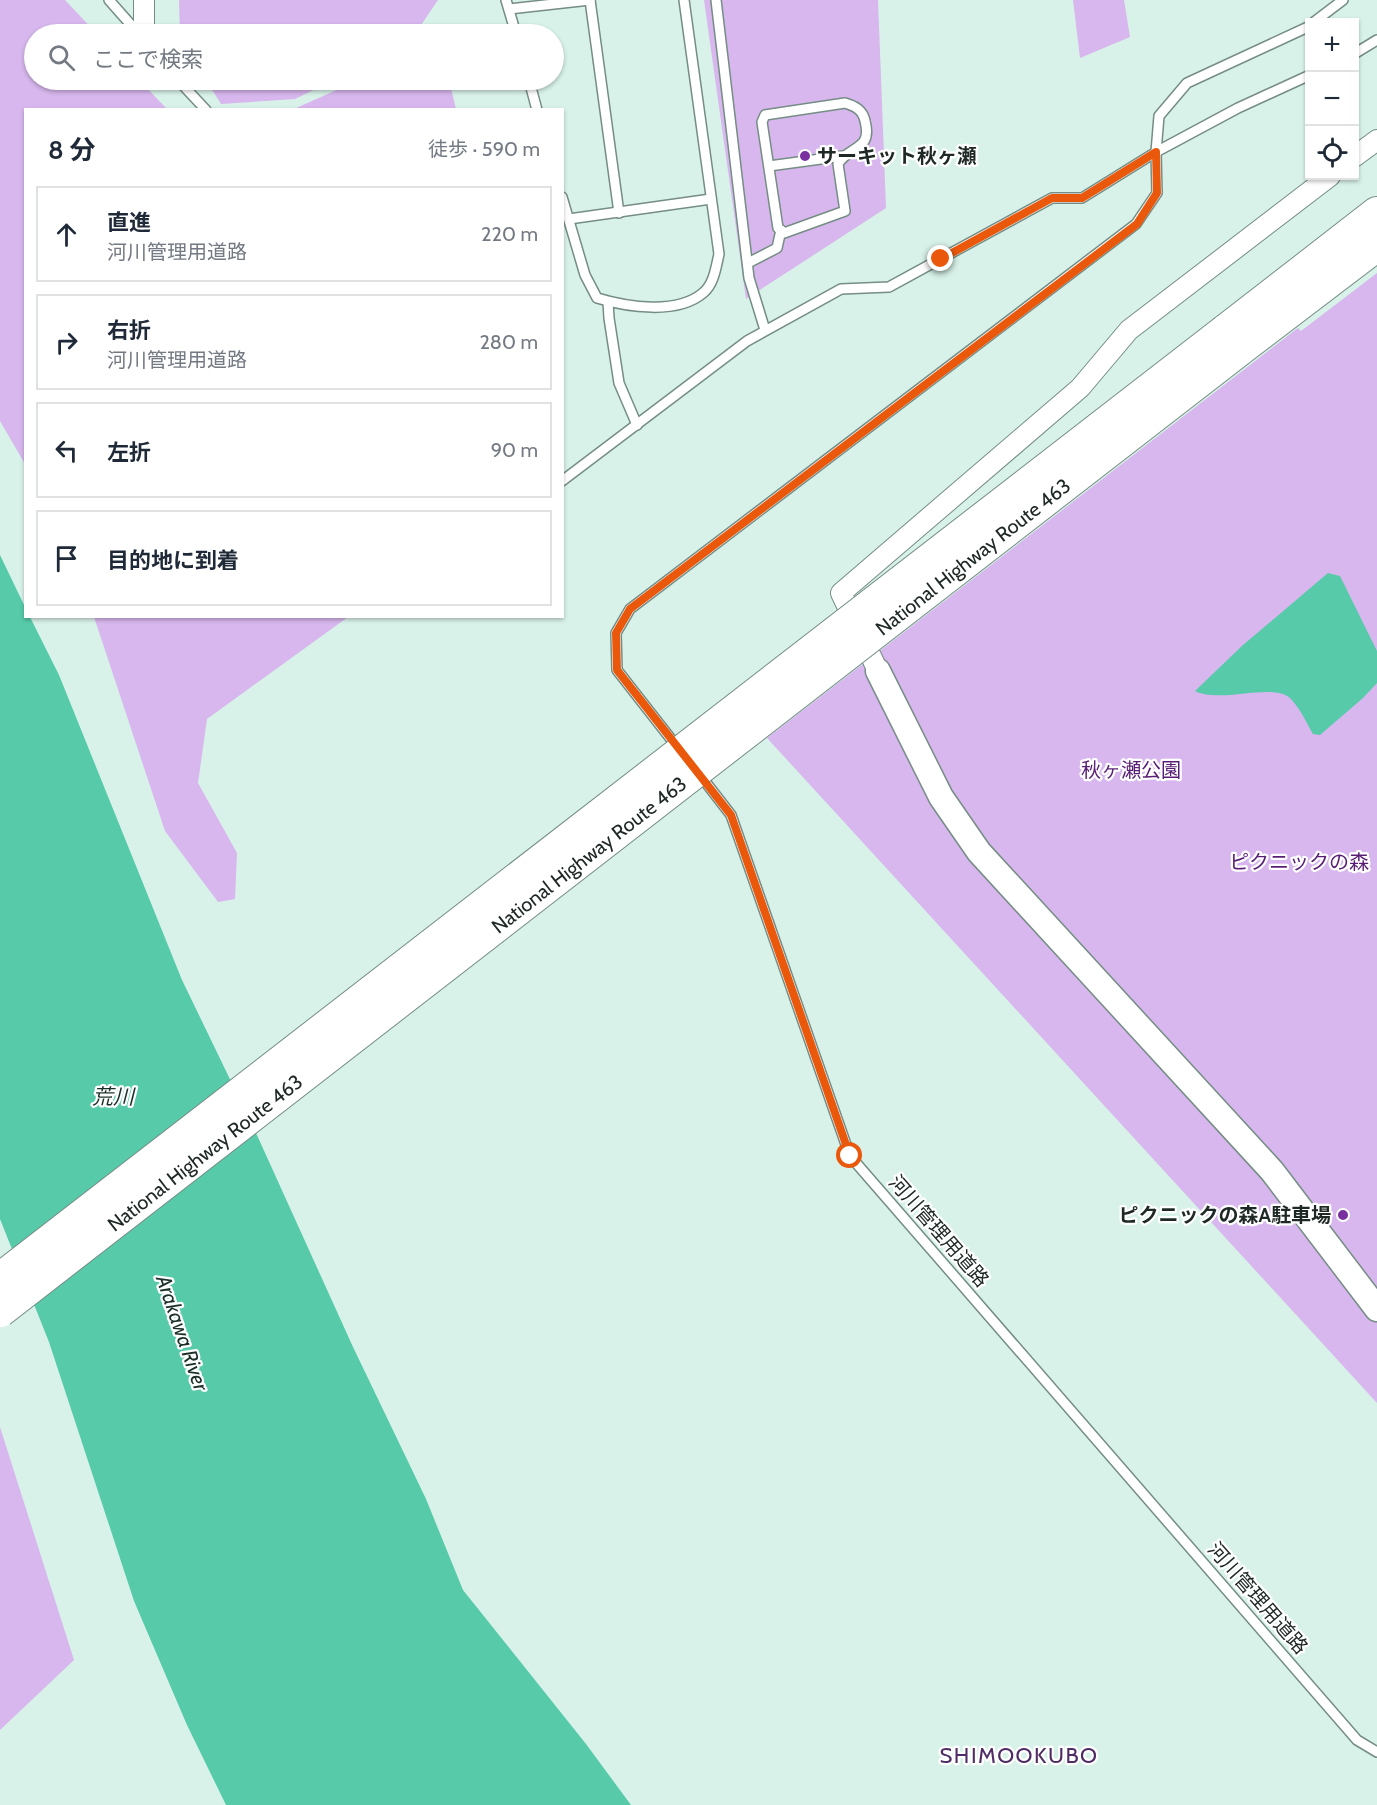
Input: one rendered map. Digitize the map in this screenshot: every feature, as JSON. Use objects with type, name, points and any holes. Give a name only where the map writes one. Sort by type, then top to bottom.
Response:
[{"type":"highway","name":"National Highway Route 463","points":[[0,1311],[1232,340],[1377,213]]},
{"type":"highway","name":"National Highway Route 463","points":[[0,1279],[1232,340],[1377,245]]},
{"type":"street","points":[[144,0],[144,24]]},
{"type":"street","points":[[1359,153],[1377,140]]},
{"type":"street","points":[[1325,180],[1129,330],[1080,388],[841,593],[941,797],[979,852],[1272,1171],[1377,1309]]},
{"type":"lane","points":[[109,0],[130,24]]},
{"type":"lane","points":[[513,24],[507,5],[590,0],[619,213]]},
{"type":"lane","points":[[564,203],[585,275],[597,298],[644,308],[683,304],[704,292],[714,277],[719,254],[684,0]]},
{"type":"lane","points":[[716,0],[750,278],[765,330]]},
{"type":"lane","points":[[1319,18],[1343,0]]},
{"type":"lane","name":"河川管理用道路","points":[[1305,28],[1187,83],[1159,116],[1156,152],[1157,193],[1137,224],[630,609],[616,633],[617,670],[731,815],[850,1156],[1357,1740],[1377,1752]]},
{"type":"lane","points":[[1359,51],[1377,40]]},
{"type":"lane","points":[[564,480],[747,341],[765,330],[784,322],[841,289],[889,287],[1052,198],[1082,198],[1156,152],[1238,108],[1305,77]]},
{"type":"lane","points":[[187,90],[204,108]]},
{"type":"lane","points":[[532,90],[536,108]]},
{"type":"lane","points":[[769,166],[843,156],[856,150],[865,141],[868,131],[864,116],[857,107],[845,103],[765,115],[762,122],[778,228],[784,233],[845,211],[838,164],[843,156]]},
{"type":"lane","points":[[569,219],[711,199]]},
{"type":"lane","points":[[748,264],[777,248],[781,230]]},
{"type":"lane","points":[[608,302],[619,383],[637,425]]},
{"type":"green space","points":[[0,0],[65,0],[88,24],[24,24],[24,90],[149,90],[166,108],[24,108],[24,462],[0,421]]},
{"type":"green space","points":[[179,0],[438,0],[422,24],[180,24]]},
{"type":"green space","name":"サーキット秋ヶ瀬","points":[[704,0],[878,0],[886,208],[746,299]]},
{"type":"green space","points":[[1073,0],[1124,0],[1130,37],[1080,58]]},
{"type":"green space","points":[[212,90],[313,90],[295,99],[221,104]]},
{"type":"green space","points":[[337,90],[451,90],[456,108],[296,108]]},
{"type":"green space","name":"秋ヶ瀬公園","points":[[1377,273],[1377,1403],[767,738],[1298,328],[1301,331]]},
{"type":"green space","points":[[94,618],[347,618],[207,719],[198,783],[237,853],[235,899],[218,902],[165,831]]},
{"type":"green space","points":[[0,1427],[74,1660],[0,1730]]},
{"type":"water","points":[[0,555],[24,605],[24,618],[30,618],[59,675],[182,980],[256,1133],[353,1347],[426,1499],[463,1590],[586,1744],[631,1805],[226,1805],[187,1725],[134,1601],[49,1342],[0,1219]]},
{"type":"water","points":[[1328,573],[1340,576],[1377,651],[1377,683],[1363,698],[1320,735],[1313,734],[1294,702],[1282,694],[1259,692],[1218,695],[1195,691],[1243,645]]},
{"type":"place","name":"サーキット秋ヶ瀬","points":[[805,156]]},
{"type":"place","name":"ピクニックの森A駐車場","points":[[1343,1215]]},
{"type":"district","name":"SHIMOOKUBO","points":[[1019,1755]]},
{"type":"route","points":[[850,1156],[731,815],[617,670],[616,633],[630,609],[1137,224],[1157,193],[1156,152],[1082,198],[1052,198],[941,259]]},
{"type":"park label","name":"ピクニックの森","points":[[1299,862]]},
{"type":"water label","name":"荒川","points":[[113,1097]]},
{"type":"water label","name":"Arakawa River","points":[[182,1333]]}]
